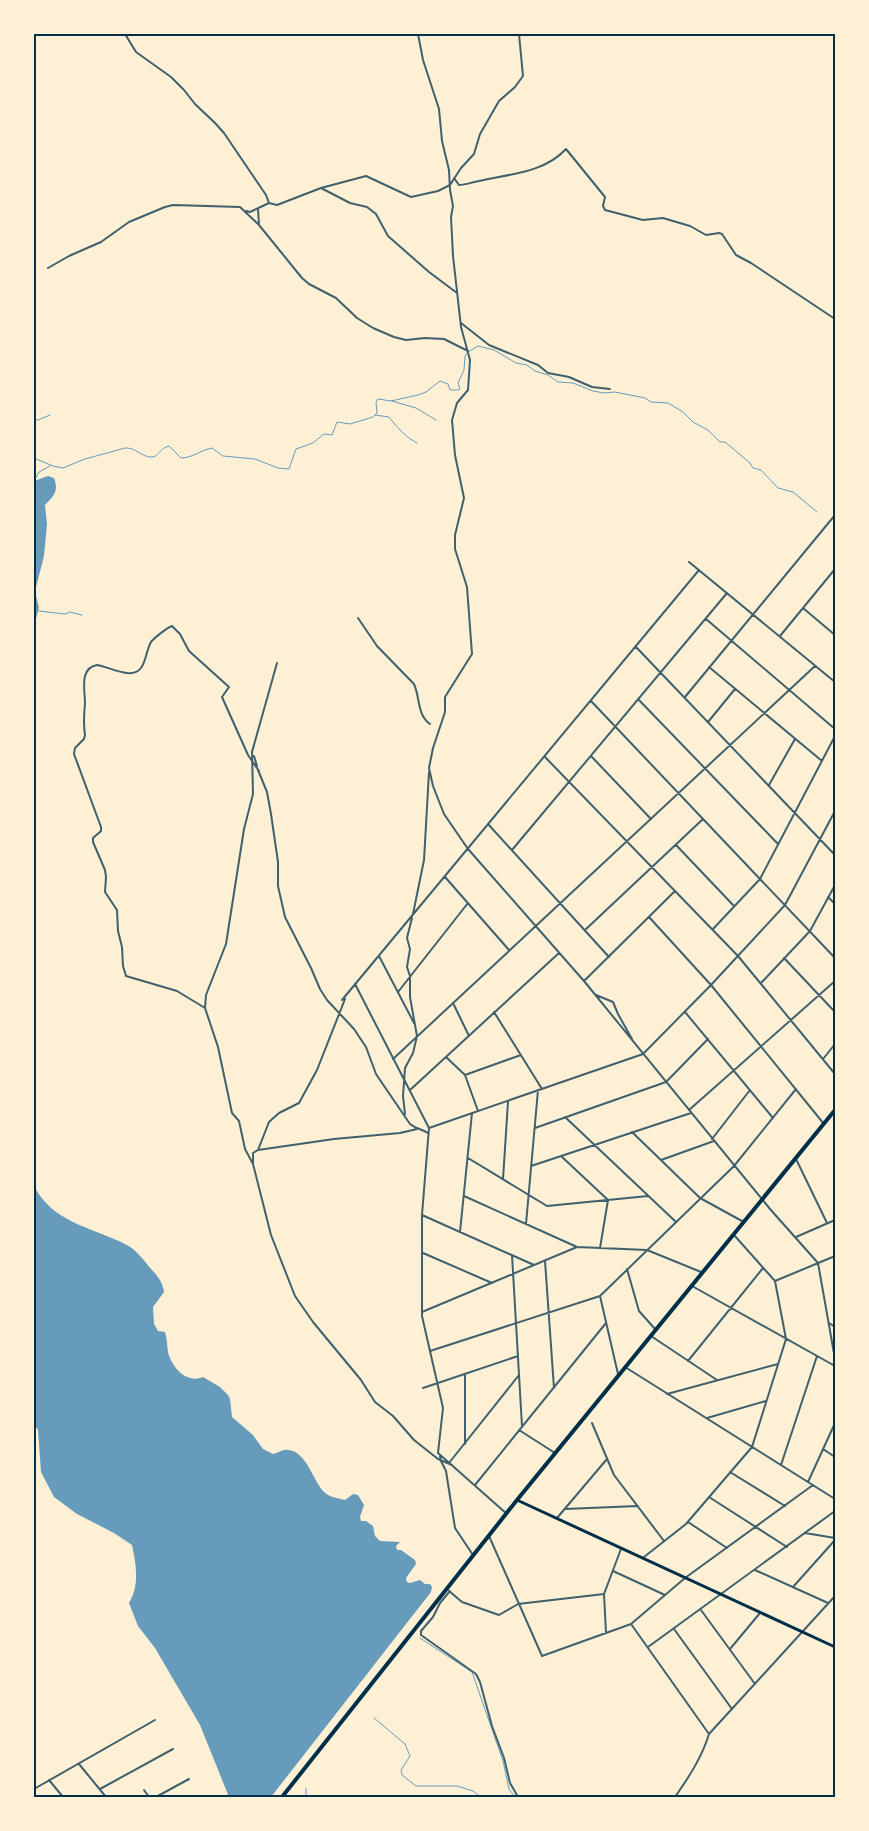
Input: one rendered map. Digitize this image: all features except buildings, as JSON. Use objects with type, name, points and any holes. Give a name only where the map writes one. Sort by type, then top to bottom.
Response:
[{"type":"highway","points":[[282,1797],[448,1590],[517,1500],[835,1110]]},
{"type":"main road","points":[[517,1500],[835,1647]]},
{"type":"street","points":[[125,34],[136,52],[184,90],[224,133],[266,196],[268,203]]},
{"type":"street","points":[[405,1116],[403,1078],[418,1035],[410,997],[410,976],[407,967],[410,949],[407,938],[424,860],[429,768],[433,748],[445,712],[446,692],[458,678],[472,654],[467,586],[455,549],[455,535],[464,498],[455,454],[452,420],[458,403],[468,390],[470,360],[461,323],[453,256],[451,217],[453,206],[450,170],[442,142],[439,109],[423,60],[418,34]]},
{"type":"street","points":[[246,211],[250,212],[268,203],[277,206],[321,188],[366,176],[411,197],[438,191],[450,186],[461,168],[474,154],[480,134],[499,101],[515,87],[523,76],[518,34]]},
{"type":"street","points":[[454,178],[459,185],[509,176],[546,164],[560,156],[566,149],[605,197],[603,206],[605,210],[643,220],[663,218],[690,226],[706,236],[722,234],[736,255],[835,319]]},
{"type":"street","points":[[321,188],[350,203],[367,207],[376,214],[388,236],[429,272],[457,293]]},
{"type":"street","points":[[48,268],[69,256],[101,242],[121,226],[166,207],[173,205],[240,207],[246,211],[302,278],[309,284],[336,298],[357,318],[372,328],[406,340],[444,339],[468,352]]},
{"type":"street","points":[[258,209],[258,225]]},
{"type":"street","points":[[461,323],[489,345],[538,365],[548,373],[569,377],[592,388],[610,389]]},
{"type":"street","points":[[685,697],[835,516]]},
{"type":"street","points":[[689,562],[835,682]]},
{"type":"street","points":[[780,636],[835,569]]},
{"type":"street","points":[[342,1000],[700,570]]},
{"type":"street","points":[[512,850],[727,592]]},
{"type":"street","points":[[803,608],[835,635]]},
{"type":"street","points":[[358,618],[377,646],[414,684],[417,690],[422,717],[430,724]]},
{"type":"street","points":[[706,619],[835,729]]},
{"type":"street","points":[[206,1008],[177,991],[126,976],[118,931],[117,910],[105,892],[105,870],[93,842],[93,838],[101,831],[102,827],[74,754],[75,748],[84,739],[85,734],[83,686],[88,670],[93,665],[97,665],[128,674],[136,672],[142,666],[151,643],[172,626],[180,634],[189,651],[229,687],[222,697],[267,792],[278,862],[278,886],[285,917],[298,946],[326,1000],[354,1029],[366,1047],[376,1074],[410,1124],[428,1133]]},
{"type":"street","points":[[636,647],[835,855]]},
{"type":"street","points":[[253,1164],[245,1149],[239,1122],[232,1113],[218,1047],[206,1008],[206,995],[226,944],[244,829],[253,794],[252,751],[277,663]]},
{"type":"street","points":[[393,1059],[815,666]]},
{"type":"street","points":[[709,668],[822,762]]},
{"type":"street","points":[[708,722],[735,689]]},
{"type":"street","points":[[638,699],[778,844]]},
{"type":"street","points":[[591,701],[835,958]]},
{"type":"street","points":[[713,929],[760,879],[835,736]]},
{"type":"street","points":[[769,785],[795,739]]},
{"type":"street","points":[[252,751],[258,771]]},
{"type":"street","points":[[545,756],[738,956],[835,1074]]},
{"type":"street","points":[[591,756],[651,819]]},
{"type":"street","points":[[429,768],[439,804],[468,849],[596,995],[762,1200],[818,1263],[835,1358]]},
{"type":"street","points":[[429,1128],[643,1054],[711,985],[785,905],[835,811]]},
{"type":"street","points":[[585,930],[703,819]]},
{"type":"street","points":[[488,824],[609,956]]},
{"type":"street","points":[[676,844],[734,906]]},
{"type":"street","points":[[445,877],[510,950]]},
{"type":"street","points":[[760,983],[810,931],[835,885]]},
{"type":"street","points":[[584,981],[675,891]]},
{"type":"street","points":[[828,897],[835,904]]},
{"type":"street","points":[[398,992],[468,903]]},
{"type":"street","points":[[649,917],[711,985],[824,1124]]},
{"type":"street","points":[[410,1091],[559,953]]},
{"type":"street","points":[[379,956],[416,1026]]},
{"type":"street","points":[[784,958],[835,1012]]},
{"type":"street","points":[[531,1166],[690,1111],[835,981]]},
{"type":"street","points":[[355,984],[429,1128],[422,1215],[422,1312],[443,1408],[438,1453],[446,1470],[455,1528],[473,1556]]},
{"type":"street","points":[[596,995],[613,1002],[634,1043]]},
{"type":"street","points":[[258,1150],[269,1122],[279,1112],[299,1103],[317,1070],[325,1046],[340,1014],[345,996]]},
{"type":"street","points":[[453,1003],[469,1036]]},
{"type":"street","points":[[494,1012],[542,1089]]},
{"type":"street","points":[[685,1012],[773,1118]]},
{"type":"street","points":[[535,1128],[666,1082],[708,1039]]},
{"type":"street","points":[[823,1059],[835,1044]]},
{"type":"street","points":[[465,1075],[521,1055]]},
{"type":"street","points":[[446,1057],[465,1075],[478,1111]]},
{"type":"street","points":[[430,1351],[600,1296],[734,1166],[796,1089]]},
{"type":"street","points":[[526,1224],[538,1090]]},
{"type":"street","points":[[661,1160],[713,1140],[750,1090]]},
{"type":"street","points":[[503,1179],[508,1101]]},
{"type":"street","points":[[835,1110],[835,1117]]},
{"type":"street","points":[[460,1232],[472,1113]]},
{"type":"street","points":[[565,1117],[676,1222]]},
{"type":"street","points":[[417,1129],[400,1133],[334,1139],[258,1150],[253,1153],[253,1164],[270,1235],[294,1296],[313,1322],[362,1380],[375,1402],[392,1416],[414,1440],[441,1461],[451,1464]]},
{"type":"street","points":[[632,1132],[700,1198],[744,1222]]},
{"type":"street","points":[[561,1156],[608,1200]]},
{"type":"street","points":[[468,1158],[547,1206],[648,1196]]},
{"type":"street","points":[[796,1159],[828,1224]]},
{"type":"street","points":[[464,1196],[577,1247],[647,1250],[703,1272]]},
{"type":"street","points":[[600,1248],[608,1200]]},
{"type":"street","points":[[422,1215],[534,1265]]},
{"type":"street","points":[[795,1238],[835,1220]]},
{"type":"street","points":[[642,1559],[688,1522],[752,1446],[786,1339],[775,1281],[734,1235]]},
{"type":"street","points":[[422,1312],[577,1247]]},
{"type":"street","points":[[422,1252],[492,1283]]},
{"type":"street","points":[[512,1255],[522,1426]]},
{"type":"street","points":[[775,1281],[835,1256]]},
{"type":"street","points":[[545,1260],[554,1388]]},
{"type":"street","points":[[688,1360],[763,1268]]},
{"type":"street","points":[[627,1269],[639,1311],[656,1330]]},
{"type":"street","points":[[692,1286],[835,1366]]},
{"type":"street","points":[[600,1296],[618,1375]]},
{"type":"street","points":[[475,1485],[606,1323]]},
{"type":"street","points":[[829,1323],[835,1327]]},
{"type":"street","points":[[651,1336],[718,1380]]},
{"type":"street","points":[[423,1388],[518,1356]]},
{"type":"street","points":[[781,1465],[817,1356]]},
{"type":"street","points":[[667,1394],[778,1364]]},
{"type":"street","points":[[625,1367],[835,1499]]},
{"type":"street","points":[[465,1374],[465,1444]]},
{"type":"street","points":[[451,1464],[519,1375]]},
{"type":"street","points":[[707,1418],[766,1401]]},
{"type":"street","points":[[592,1423],[614,1475],[664,1541]]},
{"type":"street","points":[[808,1482],[835,1423]]},
{"type":"street","points":[[519,1430],[555,1453]]},
{"type":"street","points":[[823,1450],[835,1457]]},
{"type":"street","points":[[440,1455],[507,1514]]},
{"type":"street","points":[[556,1519],[607,1459]]},
{"type":"street","points":[[730,1472],[785,1506]]},
{"type":"street","points":[[489,1536],[542,1656],[631,1624],[685,1578],[813,1485]]},
{"type":"street","points":[[709,1497],[787,1547]]},
{"type":"street","points":[[565,1509],[638,1506]]},
{"type":"street","points":[[648,1647],[835,1511]]},
{"type":"street","points":[[688,1522],[727,1548]]},
{"type":"street","points":[[793,1587],[835,1539],[805,1533]]},
{"type":"street","points":[[606,1633],[604,1594],[621,1549]]},
{"type":"street","points":[[755,1570],[828,1604]]},
{"type":"street","points":[[613,1571],[665,1595]]},
{"type":"street","points":[[518,1797],[510,1783],[504,1758],[476,1674],[421,1636],[421,1631],[433,1618],[448,1590],[462,1602],[499,1615],[518,1604],[604,1594]]},
{"type":"street","points":[[675,1797],[693,1770],[709,1734],[835,1596]]},
{"type":"street","points":[[701,1610],[755,1684]]},
{"type":"street","points":[[730,1649],[760,1613]]},
{"type":"street","points":[[631,1624],[709,1734]]},
{"type":"street","points":[[674,1629],[732,1709]]},
{"type":"street","points":[[34,1789],[155,1720]]},
{"type":"street","points":[[100,1789],[173,1749]]},
{"type":"street","points":[[79,1764],[106,1797]]},
{"type":"street","points":[[156,1797],[189,1779]]},
{"type":"street","points":[[49,1780],[63,1797]]},
{"type":"street","points":[[144,1790],[149,1797]]},
{"type":"water","points":[[48,476],[54,478],[56,490],[45,505],[47,524],[44,556],[35,591],[39,608],[34,626],[34,481]]},
{"type":"water","points":[[34,1185],[41,1197],[60,1215],[127,1245],[156,1274],[164,1292],[153,1307],[154,1324],[158,1331],[165,1332],[168,1352],[177,1369],[186,1376],[197,1379],[203,1377],[220,1387],[230,1399],[232,1417],[253,1435],[263,1449],[273,1454],[286,1450],[300,1455],[325,1493],[345,1500],[353,1494],[358,1495],[364,1505],[360,1517],[361,1521],[366,1521],[373,1526],[375,1536],[380,1541],[400,1542],[396,1546],[397,1550],[401,1550],[415,1560],[416,1564],[406,1578],[407,1582],[420,1580],[425,1584],[430,1584],[432,1587],[431,1592],[271,1797],[229,1797],[200,1725],[155,1648],[138,1626],[129,1603],[136,1582],[136,1567],[132,1545],[114,1533],[77,1514],[54,1497],[41,1472],[38,1430],[34,1424]]},
{"type":"waterway","points":[[34,458],[63,468],[85,459],[125,448],[132,449],[145,456],[154,457],[169,446],[181,458],[189,457],[212,448],[223,456],[255,459],[278,468],[289,469],[296,449],[313,443],[324,434],[332,435],[337,422],[350,424],[373,417],[377,413],[376,402],[378,399],[391,401],[418,395],[426,392],[440,381],[448,384],[450,390],[460,389],[458,383],[464,370],[465,356],[478,346],[494,350],[516,363],[527,365],[558,382],[573,383],[593,391],[615,392],[645,398],[651,402],[668,403],[683,412],[693,422],[708,430],[720,442],[725,442],[750,463],[753,468],[761,470],[778,488],[793,492],[817,512]]},
{"type":"waterway","points":[[392,401],[416,408],[436,420]]},
{"type":"waterway","points":[[34,420],[50,415]]},
{"type":"waterway","points":[[375,415],[389,417],[405,435],[417,443]]},
{"type":"waterway","points":[[34,481],[39,472],[50,466]]},
{"type":"waterway","points":[[39,611],[65,614],[70,612],[82,615]]},
{"type":"waterway","points":[[420,1638],[472,1672],[503,1761],[509,1789],[515,1797]]},
{"type":"waterway","points":[[374,1718],[405,1744],[410,1756],[401,1770],[402,1775],[416,1786],[457,1786],[473,1791],[481,1797]]},
{"type":"waterway","points":[[306,1788],[306,1797]]}]
